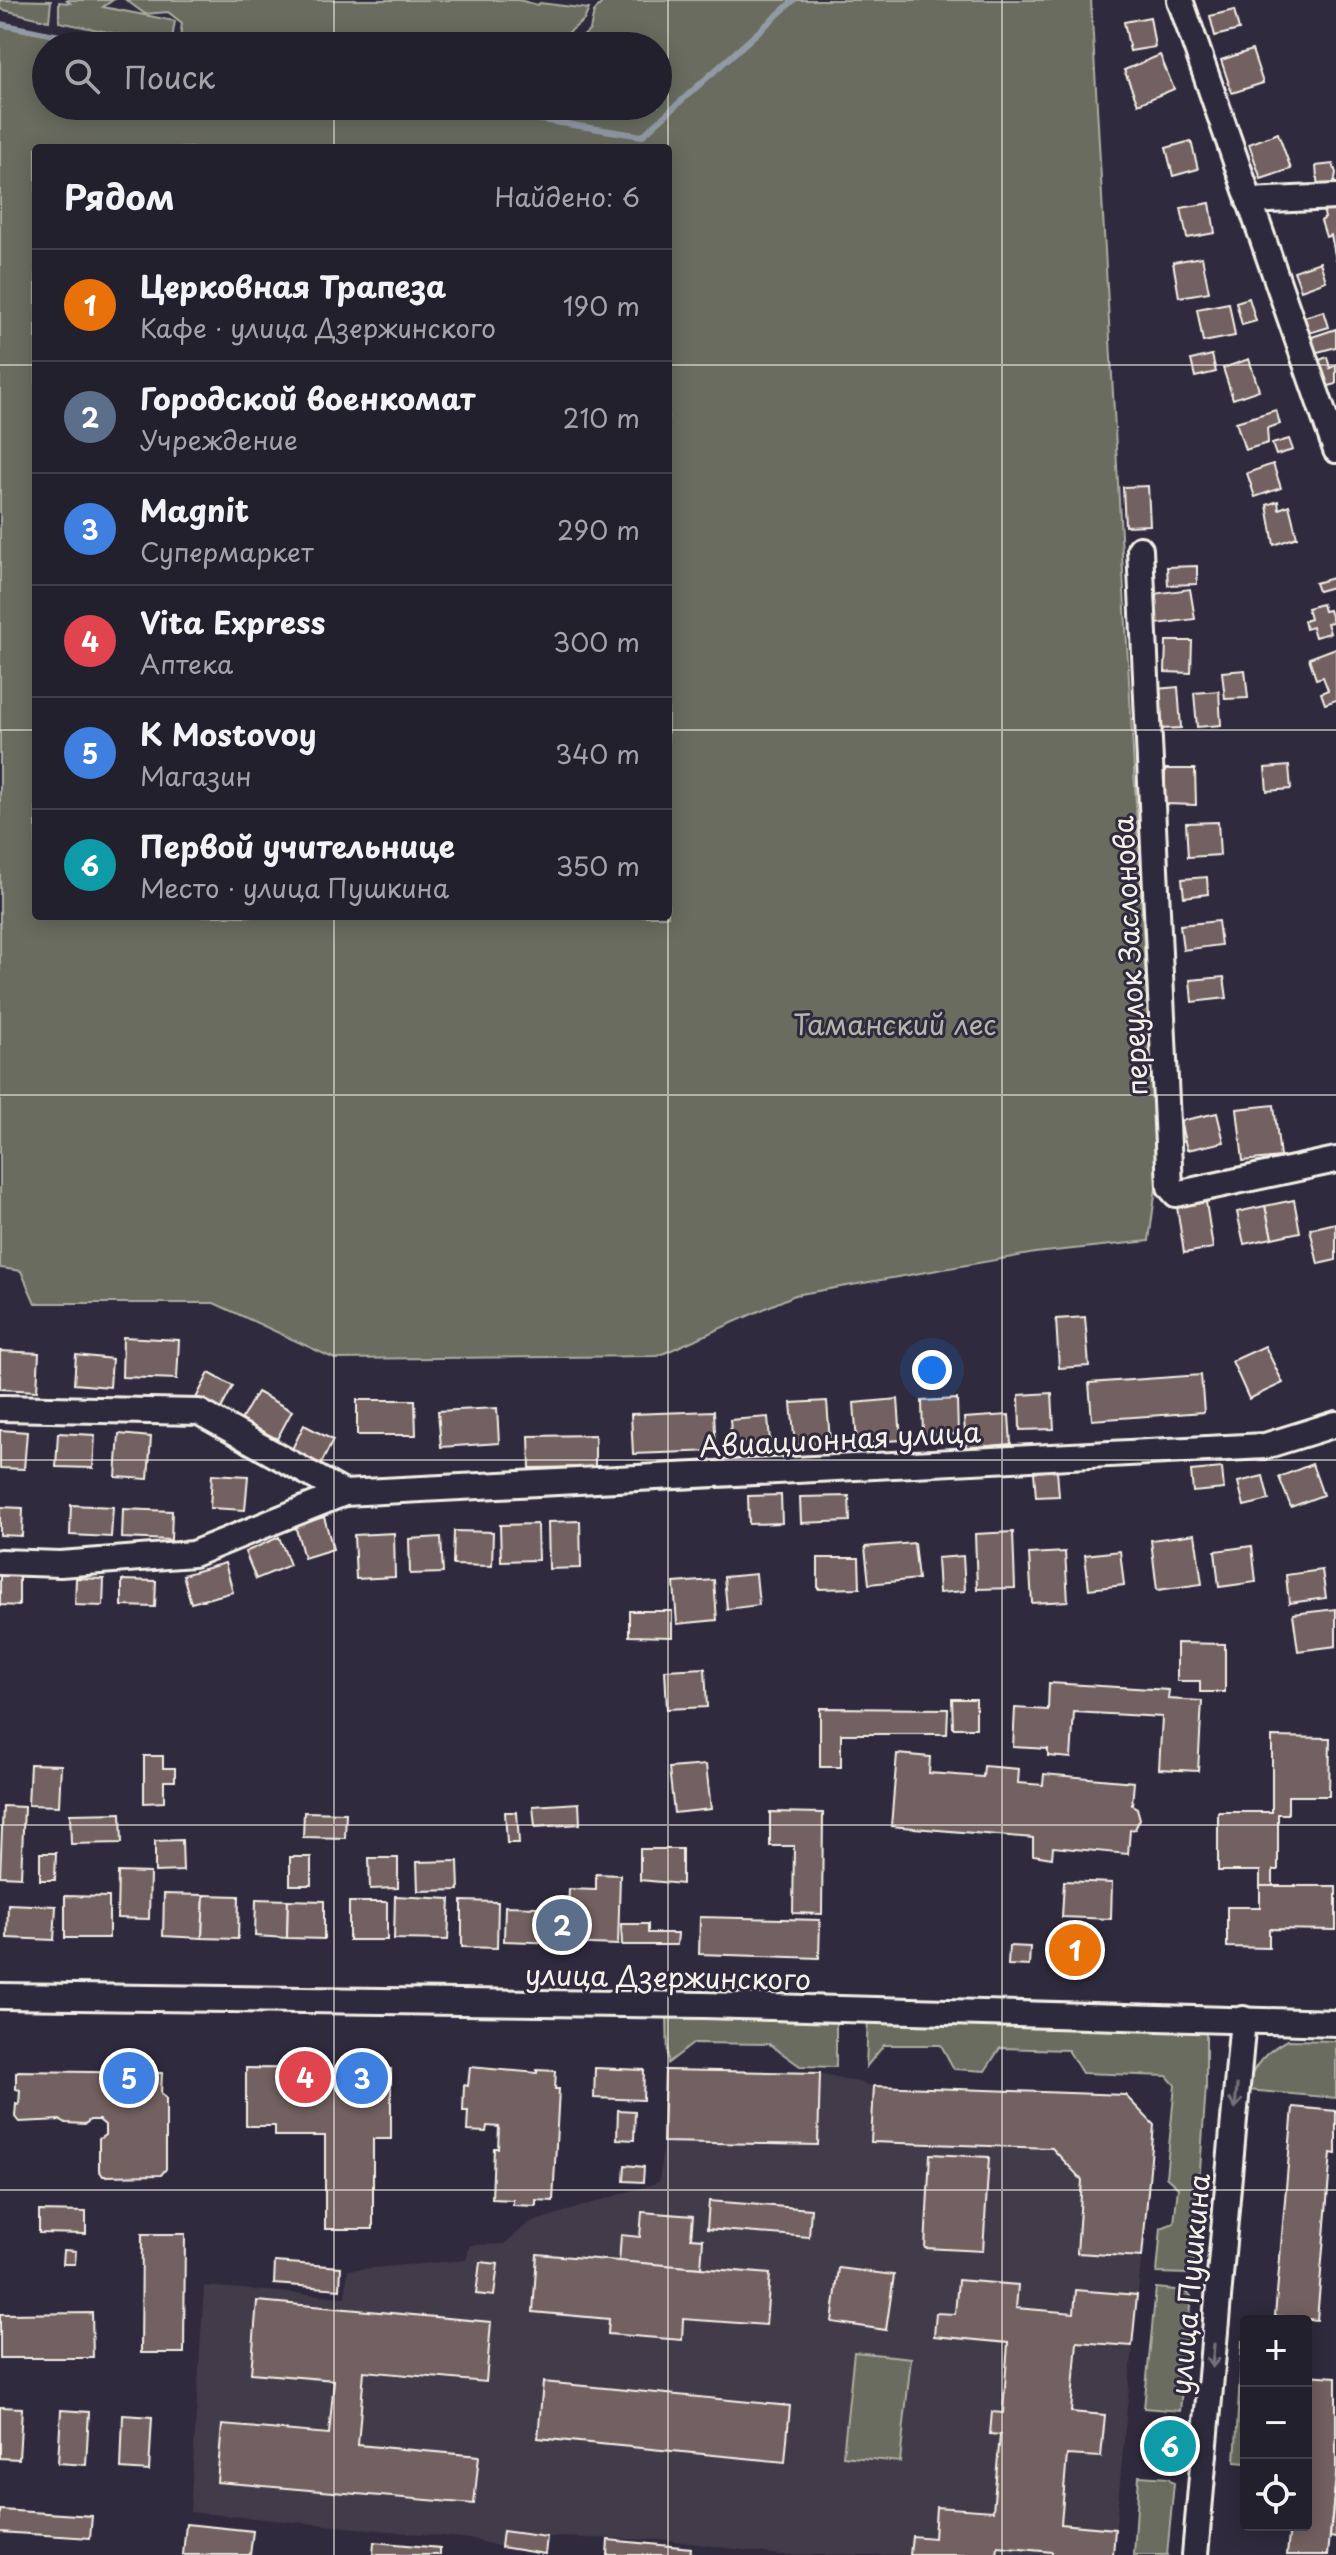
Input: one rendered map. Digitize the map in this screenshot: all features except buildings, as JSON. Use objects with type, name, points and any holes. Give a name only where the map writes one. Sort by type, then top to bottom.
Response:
[{"type":"street","points":[[1180,0],[1336,450]]},
{"type":"street","points":[[1249,201],[1336,197]]},
{"type":"street","name":"переулок Заслонова","points":[[1140,549],[1170,1187],[1176,1194],[1336,1160]]},
{"type":"street","points":[[0,1408],[199,1412],[344,1493]]},
{"type":"street","name":"Авиационная улица","points":[[0,1562],[60,1564],[193,1554],[344,1493],[1265,1446],[1336,1424]]},
{"type":"street","name":"улица Дзержинского","points":[[0,1996],[718,2005],[1336,2023]]},
{"type":"street","name":"улица Пушкина","points":[[1195,2555],[1243,2019]]},
{"type":"shaded area","points":[[665,2070],[820,2073],[874,2086],[1125,2095],[1154,2125],[1113,2555],[780,2555],[666,2540],[547,2537],[504,2531],[501,2547],[472,2539],[190,2512],[204,2286],[345,2297],[348,2270],[466,2260],[470,2245],[504,2244],[529,2223],[659,2182]]},
{"type":"green space","points":[[0,0],[51,1],[49,21],[0,9]]},
{"type":"green space","points":[[67,0],[113,0],[103,7],[175,21],[173,32],[108,32],[59,22],[59,2],[70,3]]},
{"type":"green space","points":[[126,0],[519,0],[537,5],[589,9],[584,20],[569,32],[181,32],[182,23],[168,12],[145,14]]},
{"type":"green space","name":"Таманский лес","points":[[604,0],[1091,0],[1157,1180],[1149,1241],[1035,1253],[795,1295],[658,1356],[335,1359],[214,1303],[35,1303],[21,1271],[0,1268],[0,26],[32,32],[32,120],[672,120],[672,32],[588,32],[594,12]]},
{"type":"green space","points":[[667,2012],[836,2014],[836,2067],[800,2066],[769,2044],[694,2043],[668,2063]]},
{"type":"green space","points":[[868,2016],[1206,2026],[1206,2087],[1193,2267],[1189,2274],[1157,2273],[1161,2228],[1174,2223],[1178,2188],[1166,2177],[1175,2085],[1167,2076],[1082,2073],[1068,2050],[1000,2048],[985,2071],[954,2069],[941,2045],[884,2045],[866,2067]]},
{"type":"green space","points":[[1287,2040],[1336,2041],[1336,2098],[1248,2090],[1252,2074],[1261,2060]]},
{"type":"green space","points":[[1156,2288],[1185,2291],[1191,2296],[1180,2411],[1144,2408]]},
{"type":"green space","points":[[854,2352],[911,2358],[900,2462],[843,2456]]},
{"type":"green space","points":[[1240,2376],[1240,2462],[1235,2462]]},
{"type":"green space","points":[[1181,2423],[1177,2467],[1164,2461],[1156,2444],[1166,2425]]},
{"type":"green space","points":[[1139,2476],[1168,2478],[1174,2483],[1167,2555],[1134,2555]]},
{"type":"waterway","points":[[672,109],[794,0]]},
{"type":"waterway","points":[[0,24],[40,32]]},
{"type":"waterway","points":[[541,120],[642,136],[660,120]]},
{"type":"place","name":"Городской военкомат","points":[[562,1925]]},
{"type":"place","name":"Церковная Трапеза","points":[[1075,1950]]},
{"type":"place","name":"Vita Express","points":[[305,2077]]},
{"type":"place","name":"К Mostovoy","points":[[129,2078]]},
{"type":"place","name":"Magnit","points":[[362,2078]]},
{"type":"place","name":"Первой учительнице","points":[[1170,2446]]}]
